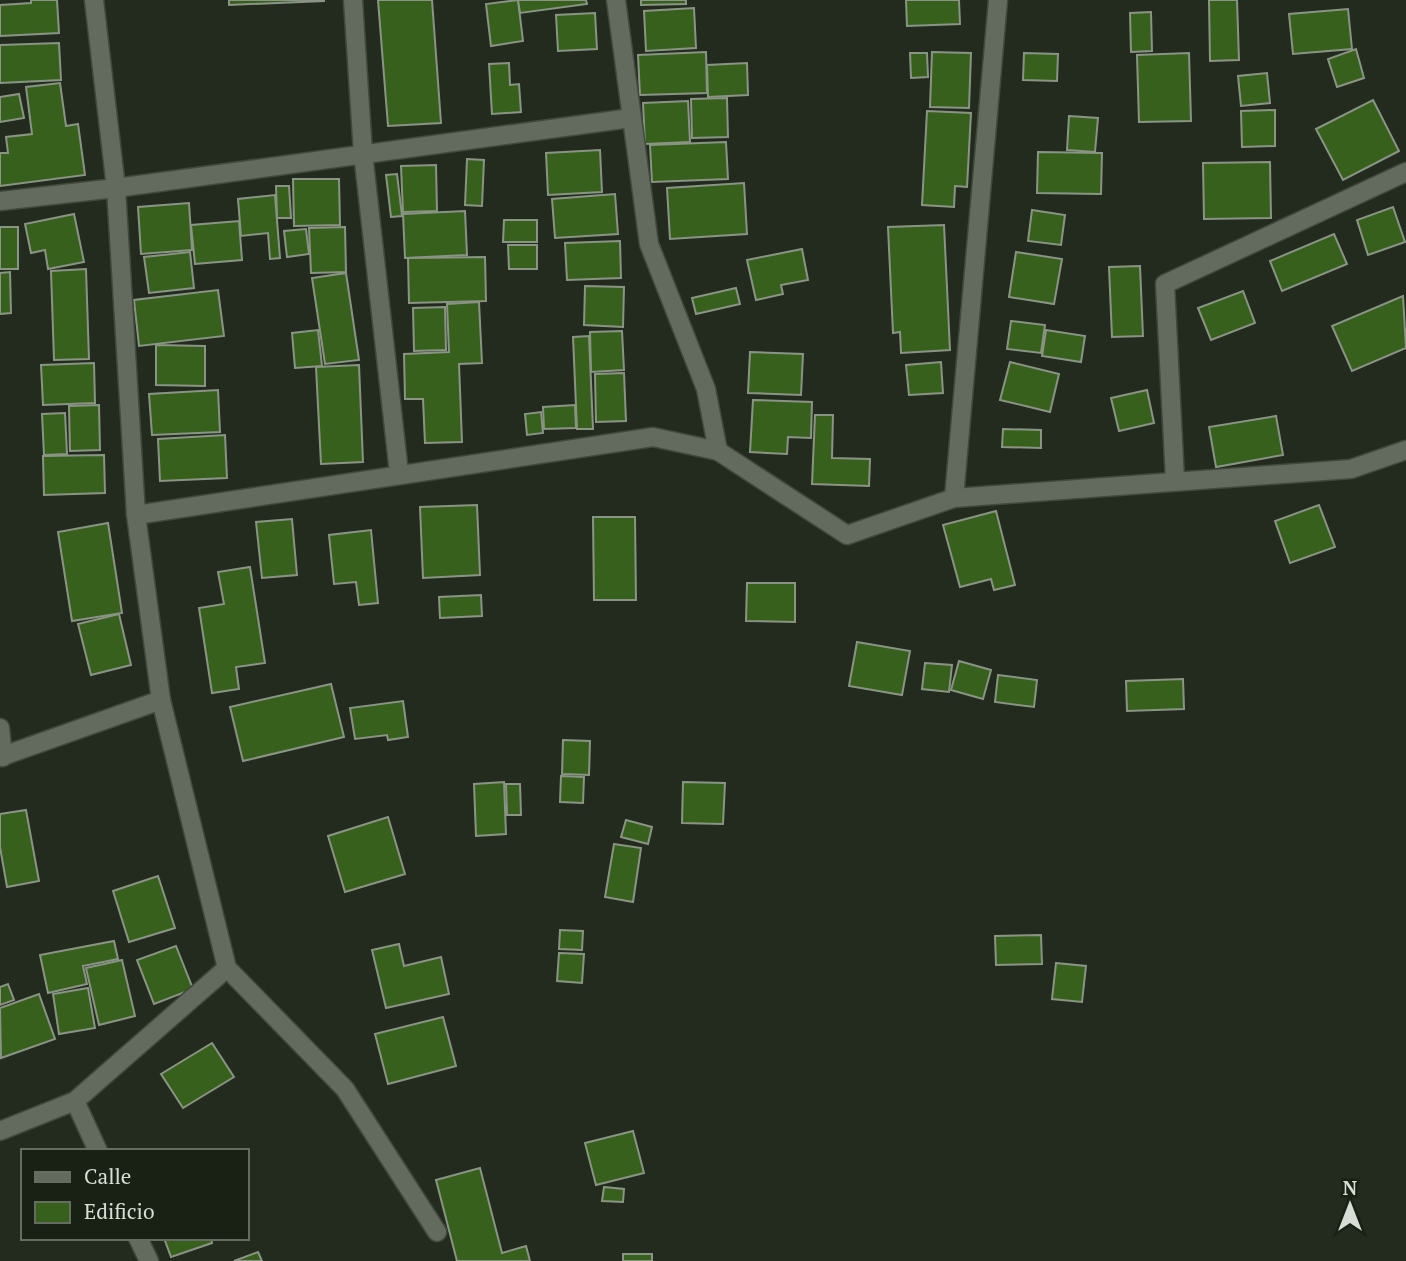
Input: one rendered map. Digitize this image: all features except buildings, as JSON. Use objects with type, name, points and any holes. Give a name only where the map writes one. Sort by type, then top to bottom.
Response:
[{"type":"street","points":[[94,0],[116,188],[136,515],[161,700],[227,968],[345,1089],[437,1232]]},
{"type":"street","points":[[353,0],[363,153],[399,473]]},
{"type":"street","points":[[616,0],[649,244],[706,390],[718,451]]},
{"type":"street","points":[[954,498],[998,0]]},
{"type":"street","points":[[0,201],[116,188],[631,118]]},
{"type":"street","points":[[1175,480],[1165,285],[1406,172]]},
{"type":"street","points":[[136,515],[399,473],[653,437],[718,451],[846,536],[954,498],[1175,480],[1351,470],[1406,450]]},
{"type":"street","points":[[0,728],[1,757],[161,700]]},
{"type":"street","points":[[0,1130],[75,1101],[227,968]]},
{"type":"street","points":[[75,1101],[97,1149]]},
{"type":"street","points":[[139,1240],[149,1261]]}]
